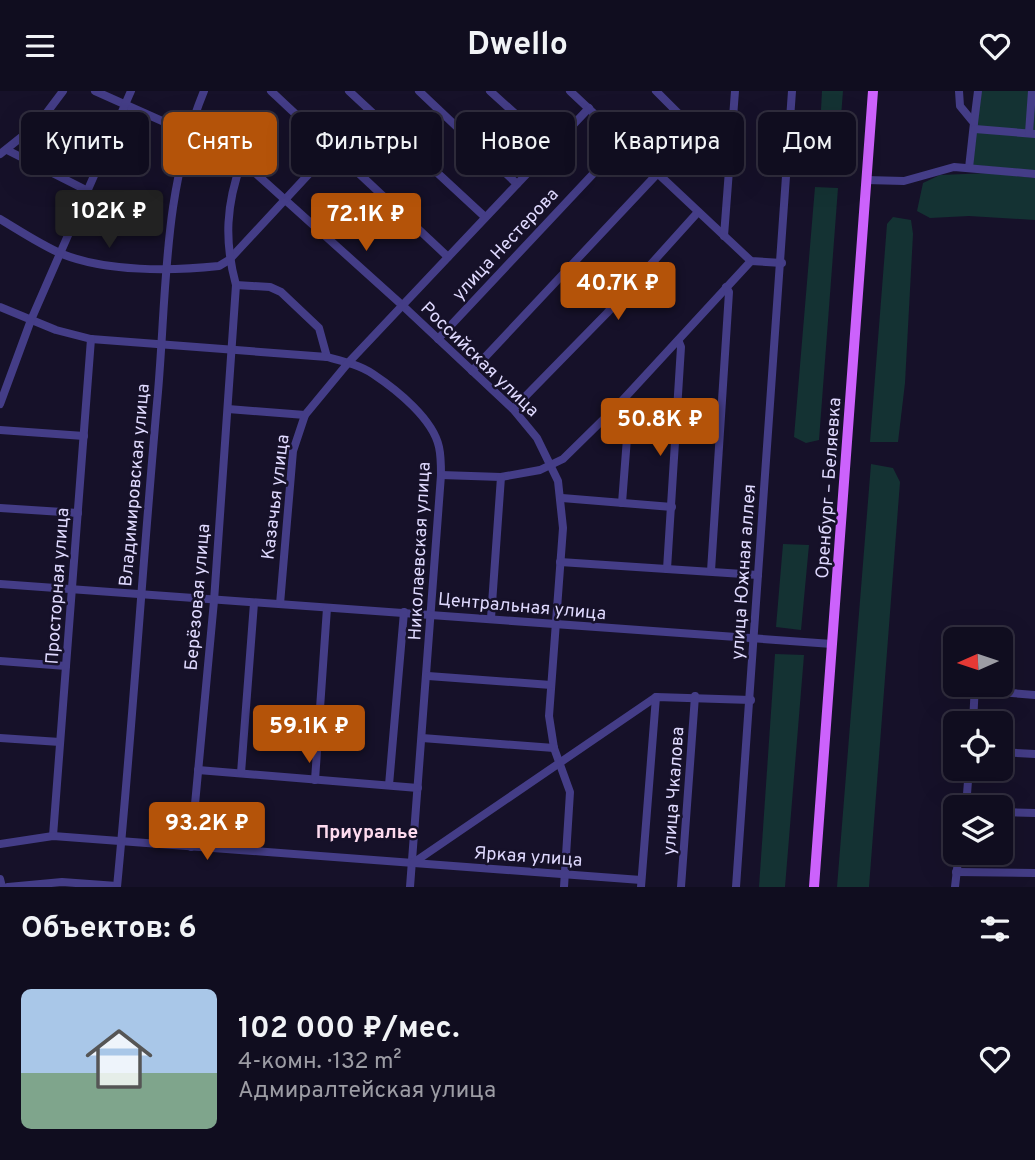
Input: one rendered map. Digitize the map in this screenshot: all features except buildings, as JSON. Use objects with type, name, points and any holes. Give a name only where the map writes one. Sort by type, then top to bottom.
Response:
[{"type":"main road","name":"Оренбург – Беляевка","points":[[814,887],[873,91]]},
{"type":"street","points":[[63,91],[38,123],[4,152],[88,191]]},
{"type":"street","name":"Российская улица","points":[[95,91],[163,122]]},
{"type":"street","points":[[0,404],[31,320],[131,91]]},
{"type":"street","name":"Владимировская улица","points":[[196,112],[204,91]]},
{"type":"street","points":[[271,91],[293,112]]},
{"type":"street","points":[[349,91],[485,218]]},
{"type":"street","points":[[419,91],[517,184]]},
{"type":"street","points":[[490,91],[513,112]]},
{"type":"street","points":[[570,91],[593,112]]},
{"type":"street","points":[[656,91],[677,112]]},
{"type":"street","points":[[733,112],[735,91]]},
{"type":"street","name":"улица Южная аллея","points":[[736,887],[792,91]]},
{"type":"street","points":[[959,91],[960,106],[974,126],[1032,134],[1032,91]]},
{"type":"street","points":[[969,168],[978,91]]},
{"type":"street","name":"Казачья улица","points":[[575,123],[589,108]]},
{"type":"street","points":[[866,180],[904,181],[954,167],[1035,174]]},
{"type":"street","name":"Владимировская улица","points":[[117,887],[172,196],[178,175]]},
{"type":"street","points":[[238,175],[227,216],[229,260],[236,285],[270,287],[281,292],[319,328],[327,357]]},
{"type":"street","name":"Российская улица","points":[[258,175],[513,409],[537,438],[553,466],[562,498],[549,716],[554,748],[570,792],[564,887]]},
{"type":"street","points":[[0,220],[60,253],[102,263],[167,268],[219,266],[229,260],[310,175]]},
{"type":"street","points":[[360,175],[448,257]]},
{"type":"street","name":"Казачья улица","points":[[280,604],[293,451],[305,415],[348,363],[526,175]]},
{"type":"street","name":"улица Нестерова","points":[[438,339],[592,175]]},
{"type":"street","points":[[472,371],[656,175]]},
{"type":"street","points":[[660,175],[751,261],[782,263]]},
{"type":"street","points":[[724,236],[729,175]]},
{"type":"street","points":[[513,409],[607,313],[698,212]]},
{"type":"street","points":[[441,475],[502,477],[553,466],[586,440],[751,261]]},
{"type":"street","name":"Берёзовая улица","points":[[191,847],[214,601],[236,285]]},
{"type":"street","points":[[710,571],[729,292],[726,287]]},
{"type":"street","name":"Николаевская улица","points":[[0,307],[91,339],[327,357],[372,373],[427,423],[439,447],[441,475],[428,676],[410,887]]},
{"type":"street","name":"Просторная улица","points":[[53,836],[91,339]]},
{"type":"street","points":[[667,569],[681,347],[679,342]]},
{"type":"street","points":[[620,404],[629,412],[622,503]]},
{"type":"street","points":[[228,409],[305,415]]},
{"type":"street","points":[[0,430],[84,436]]},
{"type":"street","points":[[491,618],[502,477]]},
{"type":"street","points":[[562,498],[672,507]]},
{"type":"street","points":[[0,508],[78,513]]},
{"type":"street","points":[[560,562],[758,575]]},
{"type":"street","name":"Центральная улица","points":[[0,584],[832,644]]},
{"type":"street","points":[[241,773],[254,603]]},
{"type":"street","points":[[315,780],[327,608]]},
{"type":"street","points":[[389,785],[404,612]]},
{"type":"street","points":[[0,661],[66,666]]},
{"type":"street","points":[[428,676],[551,685]]},
{"type":"street","points":[[1013,692],[1035,695]]},
{"type":"street","points":[[412,863],[656,697],[751,700]]},
{"type":"street","points":[[641,884],[656,697]]},
{"type":"street","name":"улица Чкалова","points":[[681,887],[695,697]]},
{"type":"street","points":[[0,738],[60,742]]},
{"type":"street","points":[[422,738],[554,748]]},
{"type":"street","points":[[1013,753],[1035,754]]},
{"type":"street","points":[[198,769],[418,788]]},
{"type":"street","points":[[1013,812],[1035,813]]},
{"type":"street","name":"Яркая улица","points":[[0,844],[53,836],[565,874],[641,884]]},
{"type":"street","points":[[955,887],[957,865]]},
{"type":"street","points":[[956,872],[1035,873]]},
{"type":"street","points":[[0,879],[2,887]]},
{"type":"street","points":[[8,887],[62,882],[117,887]]},
{"type":"green space","points":[[822,91],[843,91],[841,112],[821,112]]},
{"type":"green space","points":[[980,91],[1035,91],[1035,171],[973,165]]},
{"type":"green space","points":[[990,173],[1035,178],[1035,220],[969,216],[930,218],[917,211],[923,183],[940,175]]},
{"type":"green space","points":[[815,187],[838,188],[819,440],[806,443],[794,437]]},
{"type":"green space","points":[[893,217],[911,220],[913,234],[905,383],[898,442],[870,442],[887,224]]},
{"type":"green space","points":[[871,464],[893,468],[900,482],[869,887],[837,887]]},
{"type":"green space","points":[[783,544],[809,545],[801,630],[776,627]]},
{"type":"green space","points":[[775,654],[804,655],[785,887],[759,887]]},
{"type":"district","name":"Приуралье","points":[[367,831]]}]
